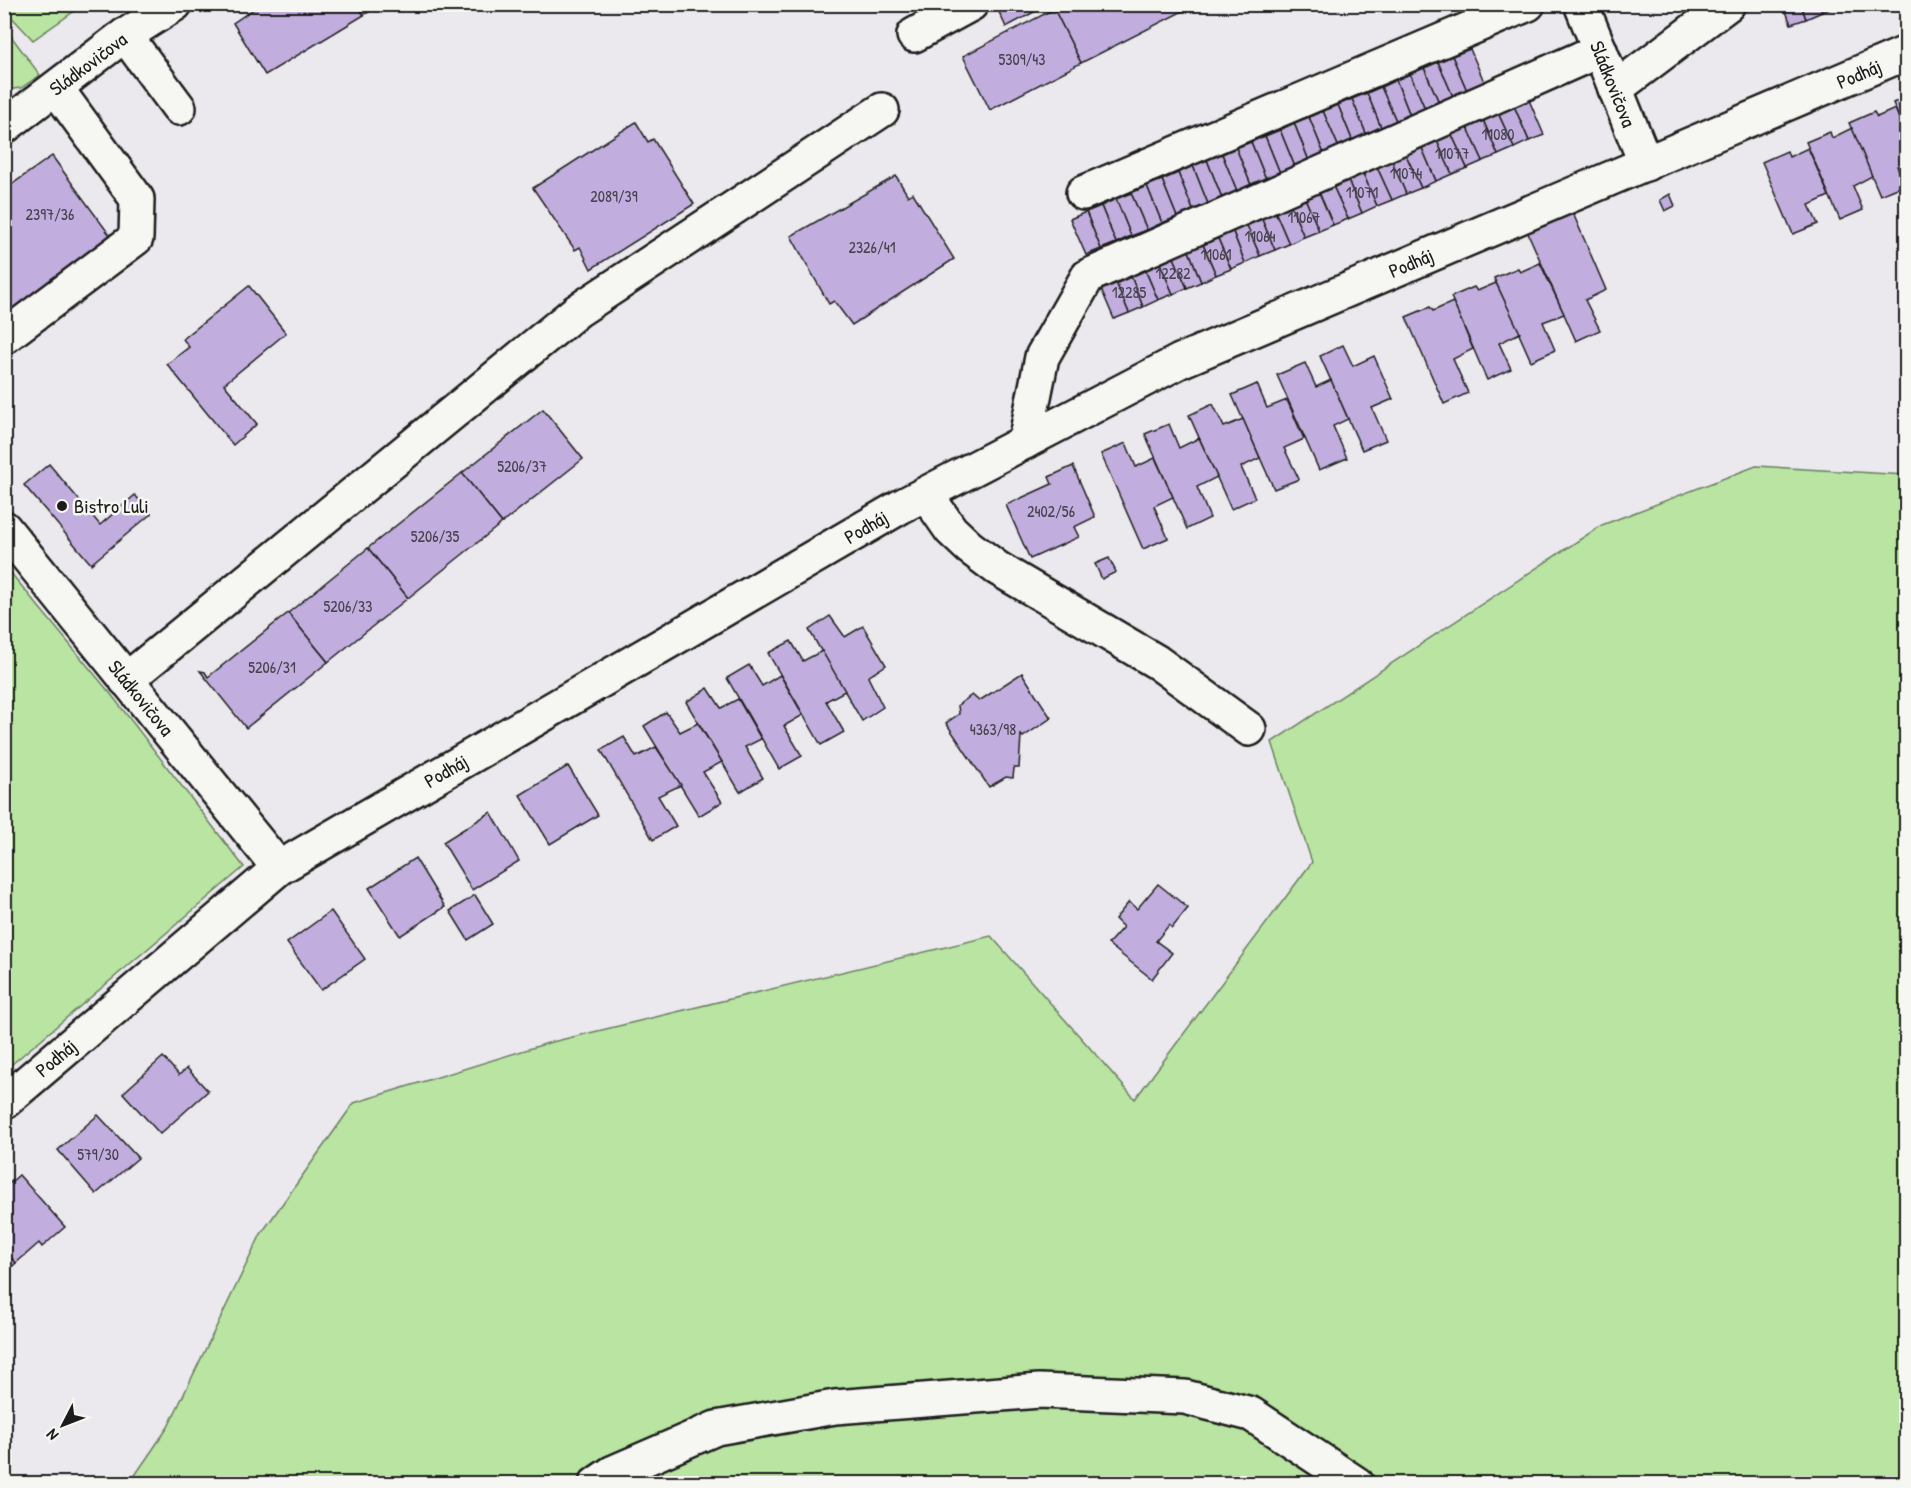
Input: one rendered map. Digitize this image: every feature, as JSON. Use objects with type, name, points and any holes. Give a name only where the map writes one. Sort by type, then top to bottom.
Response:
[{"type":"street","name":"Sládkovičova","points":[[4,128],[125,35],[175,4]]},
{"type":"street","points":[[914,35],[971,4]]},
{"type":"street","points":[[1083,193],[1528,4]]},
{"type":"street","name":"Sládkovičova","points":[[1581,4],[1646,164]]},
{"type":"street","points":[[1615,89],[1728,4]]},
{"type":"street","points":[[125,35],[178,108]]},
{"type":"street","points":[[1025,442],[1041,357],[1088,276],[1600,50]]},
{"type":"street","name":"Podháj","points":[[4,1102],[279,868],[926,494],[1180,361],[1906,53]]},
{"type":"street","points":[[4,337],[136,238],[137,199],[56,88]]},
{"type":"street","points":[[126,680],[577,311],[882,110]]},
{"type":"street","points":[[926,494],[951,530],[987,561],[1157,662],[1249,729]]},
{"type":"street","name":"Sládkovičova","points":[[4,528],[279,868]]},
{"type":"street","points":[[596,1484],[612,1473],[716,1428],[834,1407],[1039,1391],[1185,1397],[1251,1414],[1357,1484]]},
{"type":"green space","points":[[5,4],[83,5],[33,40],[5,10]]},
{"type":"green space","points":[[5,28],[40,75],[21,88],[5,90],[12,83],[5,73]]},
{"type":"green space","points":[[1756,466],[1906,475],[1906,1483],[129,1484],[168,1427],[261,1234],[354,1103],[548,1043],[991,936],[1135,1099],[1312,862],[1272,742],[1602,525]]},
{"type":"green space","points":[[5,566],[110,693],[244,867],[5,1070]]},
{"type":"building","points":[[261,4],[357,4],[364,15],[265,75],[233,23]]},
{"type":"building","points":[[357,4],[381,4],[364,15]]},
{"type":"building","points":[[1013,4],[1049,4],[1006,27],[999,12]]},
{"type":"building","points":[[1063,4],[1187,4],[1189,8],[1081,63],[1054,9]]},
{"type":"building","points":[[1783,4],[1801,4],[1806,19],[1791,24]]},
{"type":"building","points":[[1801,4],[1819,4],[1822,12],[1806,19]]},
{"type":"building","points":[[1819,4],[1836,4],[1837,6],[1822,12]]},
{"type":"building","points":[[1054,9],[1081,63],[990,110],[963,56]]},
{"type":"building","points":[[1470,49],[1486,86],[1468,93],[1452,56]]},
{"type":"building","points":[[1452,56],[1468,93],[1454,99],[1438,62]]},
{"type":"building","points":[[1438,62],[1454,99],[1440,105],[1424,68]]},
{"type":"building","points":[[1424,68],[1440,105],[1426,111],[1410,74]]},
{"type":"building","points":[[1410,74],[1426,111],[1411,118],[1396,80]]},
{"type":"building","points":[[1396,80],[1411,118],[1397,123],[1381,87]]},
{"type":"building","points":[[1381,87],[1397,123],[1382,130],[1367,93]]},
{"type":"building","points":[[1367,93],[1382,130],[1367,136],[1352,99]]},
{"type":"building","points":[[1906,97],[1906,135],[1893,103]]},
{"type":"building","points":[[1352,99],[1367,136],[1353,142],[1338,105]]},
{"type":"building","points":[[1529,100],[1544,135],[1529,141],[1514,106]]},
{"type":"building","points":[[1338,105],[1353,142],[1339,148],[1323,111]]},
{"type":"building","points":[[1514,106],[1529,141],[1514,148],[1498,113]]},
{"type":"building","points":[[1895,109],[1906,135],[1906,161],[1897,166],[1905,185],[1880,195],[1849,123],[1874,112],[1877,117]]},
{"type":"building","points":[[1323,111],[1339,148],[1324,154],[1309,117]]},
{"type":"building","points":[[1498,113],[1514,148],[1498,155],[1483,120]]},
{"type":"building","points":[[1309,117],[1324,154],[1309,161],[1294,123]]},
{"type":"building","points":[[1483,120],[1498,155],[1483,161],[1467,126]]},
{"type":"building","points":[[636,122],[648,142],[653,139],[694,204],[591,269],[580,247],[575,250],[533,188]]},
{"type":"building","points":[[1294,123],[1309,161],[1295,167],[1280,130]]},
{"type":"building","points":[[1467,126],[1483,161],[1467,168],[1451,133]]},
{"type":"building","points":[[1852,128],[1872,176],[1853,186],[1863,210],[1840,220],[1806,142],[1830,132],[1832,138]]},
{"type":"building","points":[[1280,130],[1295,167],[1280,173],[1265,136]]},
{"type":"building","points":[[1451,133],[1467,168],[1452,174],[1436,139]]},
{"type":"building","points":[[1265,136],[1280,173],[1266,179],[1251,142]]},
{"type":"building","points":[[1436,139],[1452,174],[1436,181],[1421,146]]},
{"type":"building","points":[[1251,142],[1266,179],[1251,185],[1236,148]]},
{"type":"building","points":[[1421,146],[1436,181],[1421,188],[1405,153]]},
{"type":"building","points":[[1236,148],[1251,185],[1237,191],[1222,154]]},
{"type":"building","points":[[1808,148],[1829,196],[1809,205],[1818,224],[1793,234],[1762,162],[1787,151],[1789,157]]},
{"type":"building","points":[[1405,153],[1421,188],[1406,194],[1391,159]]},
{"type":"building","points":[[1222,154],[1237,191],[1222,198],[1207,160]]},
{"type":"building","points":[[52,156],[112,238],[4,316],[4,190]]},
{"type":"building","points":[[1391,159],[1406,194],[1392,200],[1376,165]]},
{"type":"building","points":[[1207,160],[1222,198],[1208,204],[1193,166]]},
{"type":"building","points":[[1376,165],[1392,200],[1377,206],[1362,171]]},
{"type":"building","points":[[1193,166],[1208,204],[1193,210],[1178,173]]},
{"type":"building","points":[[1362,171],[1377,206],[1362,213],[1347,178]]},
{"type":"building","points":[[1178,173],[1193,210],[1177,217],[1162,180]]},
{"type":"building","points":[[896,176],[908,196],[913,193],[954,259],[852,325],[834,301],[829,304],[791,236]]},
{"type":"building","points":[[1347,178],[1362,213],[1348,219],[1332,184]]},
{"type":"building","points":[[1162,180],[1177,217],[1162,223],[1147,186]]},
{"type":"building","points":[[1332,184],[1348,219],[1333,225],[1318,190]]},
{"type":"building","points":[[1147,186],[1162,223],[1147,230],[1131,193]]},
{"type":"building","points":[[1318,190],[1333,225],[1319,231],[1304,196]]},
{"type":"building","points":[[1131,193],[1147,230],[1131,236],[1116,199]]},
{"type":"building","points":[[1670,194],[1675,206],[1665,211],[1660,200]]},
{"type":"building","points":[[1304,196],[1319,231],[1304,237],[1289,202]]},
{"type":"building","points":[[1116,199],[1131,236],[1116,243],[1101,206]]},
{"type":"building","points":[[1289,202],[1304,237],[1289,244],[1274,209]]},
{"type":"building","points":[[1101,206],[1116,243],[1101,249],[1086,212]]},
{"type":"building","points":[[1274,209],[1289,244],[1275,250],[1260,215]]},
{"type":"building","points":[[1572,211],[1606,290],[1585,300],[1600,330],[1576,341],[1527,231]]},
{"type":"building","points":[[1086,212],[1101,249],[1086,255],[1070,219]]},
{"type":"building","points":[[1260,215],[1275,250],[1260,256],[1245,221]]},
{"type":"building","points":[[1245,221],[1260,256],[1245,263],[1231,227]]},
{"type":"building","points":[[1231,227],[1245,263],[1231,269],[1216,234]]},
{"type":"building","points":[[1216,234],[1231,269],[1216,275],[1201,240]]},
{"type":"building","points":[[1201,240],[1216,275],[1201,282],[1187,246]]},
{"type":"building","points":[[1187,246],[1201,282],[1187,288],[1172,253]]},
{"type":"building","points":[[1172,253],[1187,288],[1173,294],[1158,259]]},
{"type":"building","points":[[1158,259],[1173,294],[1158,300],[1143,265]]},
{"type":"building","points":[[1540,263],[1564,314],[1543,322],[1555,350],[1531,361],[1494,278],[1518,268],[1520,272]]},
{"type":"building","points":[[1143,265],[1158,300],[1143,307],[1129,271]]},
{"type":"building","points":[[1129,271],[1143,307],[1129,313],[1114,278]]},
{"type":"building","points":[[1114,278],[1129,313],[1114,319],[1099,284]]},
{"type":"building","points":[[1496,283],[1520,333],[1499,343],[1511,369],[1487,380],[1451,297],[1474,287],[1477,291]]},
{"type":"building","points":[[249,286],[286,333],[224,384],[257,424],[233,445],[167,364],[189,347],[183,339]]},
{"type":"building","points":[[1453,302],[1473,349],[1453,359],[1468,393],[1444,404],[1406,317],[1430,307],[1433,311]]},
{"type":"building","points":[[1343,345],[1353,366],[1374,356],[1393,399],[1372,408],[1386,440],[1362,450],[1320,356]]},
{"type":"building","points":[[1305,363],[1316,387],[1331,380],[1348,419],[1333,426],[1347,458],[1319,470],[1277,375]]},
{"type":"building","points":[[1257,384],[1267,408],[1287,400],[1304,439],[1284,448],[1299,479],[1274,489],[1232,395]]},
{"type":"building","points":[[1213,404],[1224,427],[1243,419],[1260,458],[1241,467],[1255,498],[1231,509],[1189,415]]},
{"type":"building","points":[[543,409],[583,459],[502,523],[462,473]]},
{"type":"building","points":[[1169,424],[1179,448],[1199,438],[1217,477],[1197,487],[1210,518],[1187,529],[1145,434]]},
{"type":"building","points":[[1126,443],[1136,467],[1155,458],[1173,497],[1154,506],[1168,538],[1143,549],[1101,454]]},
{"type":"building","points":[[49,464],[100,525],[135,495],[151,514],[91,564],[24,485]]},
{"type":"building","points":[[1073,466],[1095,517],[1074,527],[1079,537],[1030,559],[1006,505],[1052,484],[1049,477]]},
{"type":"building","points":[[462,473],[502,523],[408,598],[368,548]]},
{"type":"building","points":[[368,548],[408,598],[328,662],[288,613]]},
{"type":"building","points":[[1109,558],[1116,572],[1102,579],[1095,564]]},
{"type":"building","points":[[288,613],[328,662],[246,728],[200,671],[205,672],[208,677]]},
{"type":"building","points":[[830,616],[845,637],[863,626],[886,665],[868,677],[883,707],[862,721],[809,630]]},
{"type":"building","points":[[791,641],[803,661],[822,651],[845,691],[826,701],[844,732],[821,745],[768,653]]},
{"type":"building","points":[[749,665],[762,686],[780,675],[803,715],[784,726],[802,756],[779,769],[727,678]]},
{"type":"building","points":[[1022,673],[1051,718],[1023,737],[1021,735],[1019,768],[1014,768],[1013,778],[1006,777],[989,787],[946,723],[959,714],[958,705],[972,695],[979,701]]},
{"type":"building","points":[[708,688],[721,708],[738,699],[761,739],[745,747],[763,778],[740,792],[686,702]]},
{"type":"building","points":[[666,712],[680,732],[698,723],[722,762],[703,772],[722,802],[699,816],[644,726]]},
{"type":"building","points":[[624,737],[636,757],[656,747],[681,785],[658,796],[676,826],[653,840],[601,750]]},
{"type":"building","points":[[568,766],[598,815],[550,844],[520,795]]},
{"type":"building","points":[[491,812],[519,861],[472,890],[443,842]]},
{"type":"building","points":[[415,858],[445,907],[400,936],[369,888]]},
{"type":"building","points":[[1158,884],[1188,908],[1172,928],[1169,925],[1156,941],[1172,953],[1152,979],[1108,944],[1123,927],[1115,919],[1129,902],[1137,909]]},
{"type":"building","points":[[475,895],[493,924],[468,940],[450,911]]},
{"type":"building","points":[[331,911],[365,959],[321,990],[287,943]]},
{"type":"building","points":[[163,1057],[179,1075],[187,1068],[208,1091],[160,1134],[123,1093]]},
{"type":"building","points":[[98,1115],[138,1158],[96,1194],[58,1150]]},
{"type":"building","points":[[19,1175],[65,1227],[42,1247],[39,1243],[16,1263],[4,1250],[4,1188]]},
{"type":"building","points":[[4,1250],[16,1263],[4,1274]]},
{"type":"place","name":"Bistro Luli","points":[[62,506]]}]
